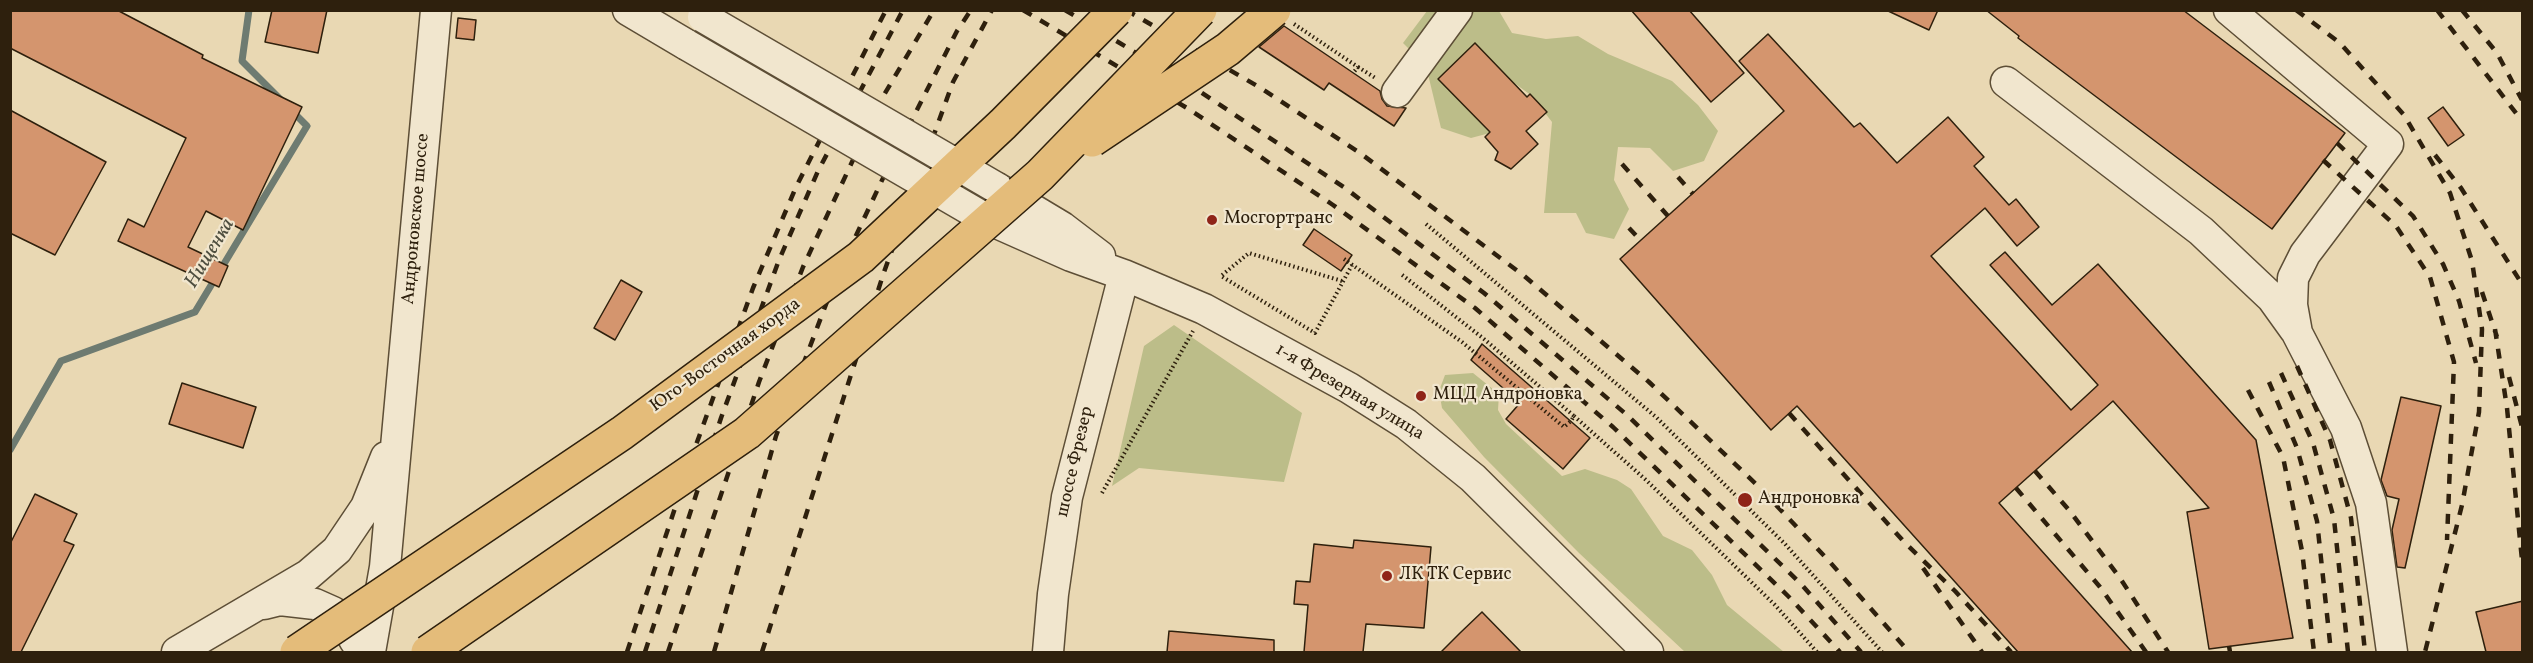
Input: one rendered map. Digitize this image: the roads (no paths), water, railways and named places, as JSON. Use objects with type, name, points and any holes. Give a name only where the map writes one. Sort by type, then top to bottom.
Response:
[{"type":"main road","name":"Юго-Восточная хорда","points":[[297,652],[622,433],[861,257],[1003,124],[1116,10]]},
{"type":"main road","points":[[428,652],[747,433],[1040,175],[1200,10]]},
{"type":"main road","points":[[1040,175],[1228,50],[1274,10]]},
{"type":"street","name":"Андроновское шоссе","points":[[370,652],[385,567],[436,10]]},
{"type":"street","name":"1-я Фрезерная улица","points":[[628,10],[981,216],[1071,256],[1124,275],[1204,309],[1349,388],[1406,424],[1473,478],[1648,652]]},
{"type":"street","points":[[1397,93],[1457,10]]},
{"type":"street","points":[[2229,10],[2388,144],[2305,254],[2293,278],[2292,305],[2297,333]]},
{"type":"street","name":"1-я Фрезерная улица","points":[[697,14],[1062,227],[1124,275]]},
{"type":"street","points":[[2006,82],[2201,231],[2272,298],[2297,333],[2346,428],[2371,503],[2392,652]]},
{"type":"street","name":"шоссе Фрезер","points":[[1048,652],[1053,594],[1067,497],[1083,427],[1124,275]]},
{"type":"street","points":[[177,652],[308,575],[337,550],[366,507],[399,427]]},
{"type":"street","points":[[253,607],[280,600],[315,604],[333,612],[345,623],[358,652]]},
{"type":"waterway","name":"Нищенка","points":[[249,10],[242,61],[280,99]]},
{"type":"waterway","name":"Нищенка","points":[[10,450],[61,361],[195,312],[307,126],[292,111]]},
{"type":"railway","points":[[627,652],[696,445],[753,288],[796,187],[886,10]]},
{"type":"railway","points":[[645,652],[721,418],[779,260],[818,171],[903,10]]},
{"type":"railway","points":[[668,652],[759,382],[803,267],[881,100],[934,10]]},
{"type":"railway","points":[[714,652],[776,436],[836,278],[892,159],[957,31],[971,10]]},
{"type":"railway","points":[[762,652],[884,272],[953,82],[992,10]]},
{"type":"railway","points":[[1023,10],[1187,108],[1333,205],[1475,308],[1613,427],[1789,597],[1840,652]]},
{"type":"railway","points":[[1065,10],[1196,89],[1345,188],[1484,293],[1627,415],[1801,584],[1861,652]]},
{"type":"railway","points":[[1126,10],[1259,87],[1360,153],[1523,275],[1649,382],[1757,485],[1829,561],[1909,652]]},
{"type":"railway","points":[[2296,10],[2340,43],[2404,115],[2450,193],[2472,261],[2482,329],[2479,412],[2462,505],[2425,652]]},
{"type":"railway","points":[[2437,10],[2522,121]]},
{"type":"railway","points":[[2462,10],[2497,53],[2522,100]]},
{"type":"railway","points":[[2337,143],[2413,216],[2443,264],[2459,301],[2476,363]]},
{"type":"railway","points":[[2435,155],[2461,188],[2522,284]]},
{"type":"railway","points":[[2323,160],[2396,226],[2430,277],[2454,362],[2447,540]]},
{"type":"railway","points":[[1622,164],[1668,216]]},
{"type":"railway","points":[[1678,177],[1693,194]]},
{"type":"railway","points":[[1629,228],[1641,241]]},
{"type":"railway","points":[[2482,292],[2497,337]]},
{"type":"railway","points":[[2495,329],[2507,408],[2522,560]]},
{"type":"railway","points":[[2297,366],[2330,440],[2351,518],[2365,652]]},
{"type":"railway","points":[[2281,373],[2313,443],[2334,519],[2348,652]]},
{"type":"railway","points":[[2509,377],[2522,427]]},
{"type":"railway","points":[[2269,382],[2297,448],[2317,521],[2331,652]]},
{"type":"railway","points":[[2248,390],[2283,457],[2302,551],[2314,652]]},
{"type":"railway","points":[[1789,413],[1905,543],[1955,591],[2011,652]]},
{"type":"railway","points":[[2035,471],[2069,510],[2120,578],[2168,652]]},
{"type":"railway","points":[[2016,488],[2100,587],[2146,652]]},
{"type":"railway","points":[[1923,568],[1982,652]]},
{"type":"railway","points":[[2229,646],[2230,652]]},
{"type":"place","name":"Мосгортранс","points":[[1212,220]]},
{"type":"place","name":"МЦД Андроновка","points":[[1421,396]]},
{"type":"place","name":"Андроновка","points":[[1745,500]]},
{"type":"place","name":"ЛК ТК Сервис","points":[[1387,576]]}]
